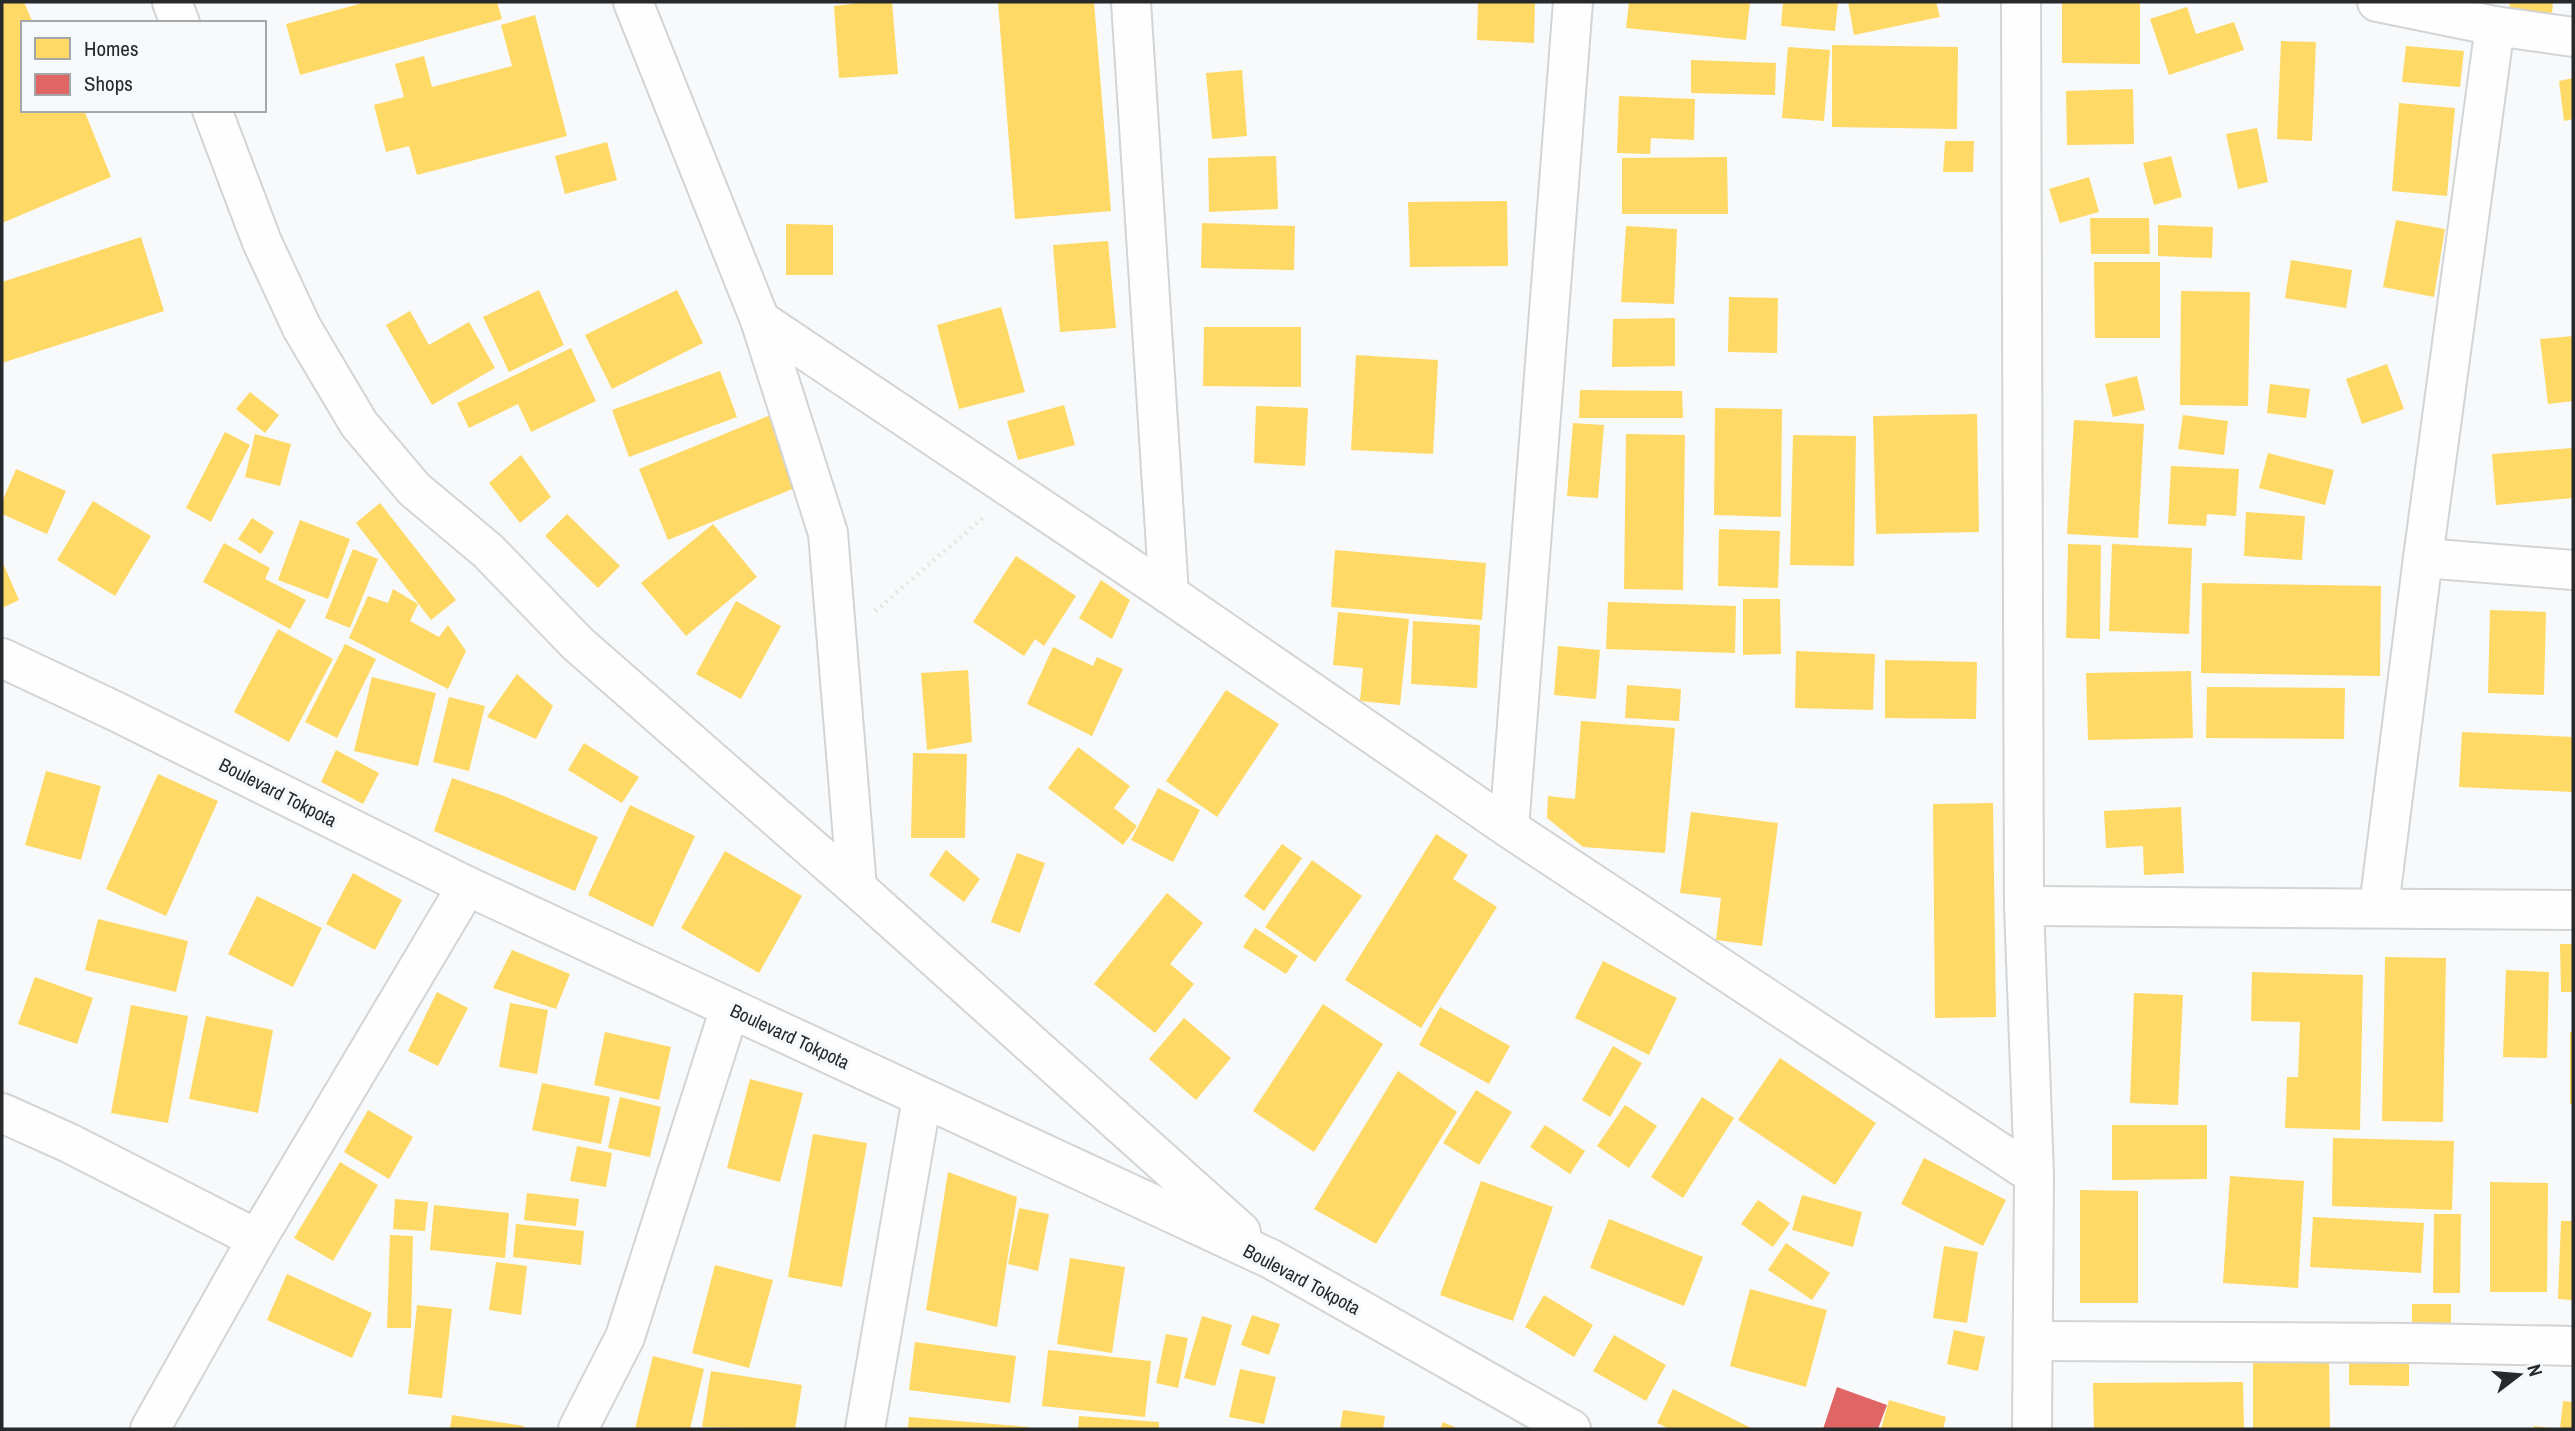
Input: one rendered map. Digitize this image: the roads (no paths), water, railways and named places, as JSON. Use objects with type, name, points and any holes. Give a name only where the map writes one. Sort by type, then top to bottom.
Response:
[{"type":"street","points":[[172,2],[179,21]]},
{"type":"street","points":[[633,2],[760,320],[828,533],[857,888]]},
{"type":"street","points":[[1131,2],[1169,594]]},
{"type":"street","points":[[1509,828],[1573,2]]},
{"type":"street","points":[[2021,2],[2024,906],[2034,1175],[2032,1429]]},
{"type":"street","points":[[2376,2],[2495,26],[2573,37]]},
{"type":"street","points":[[2379,907],[2495,26]]},
{"type":"street","points":[[213,112],[262,242],[302,328],[359,424],[414,489],[488,551],[578,644],[857,888],[1272,1259]]},
{"type":"street","points":[[760,320],[1169,594],[1509,828],[2034,1175]]},
{"type":"street","points":[[2423,558],[2573,570]]},
{"type":"street","name":"Boulevard Tokpota","points":[[2,658],[116,711],[467,886],[1272,1259],[1570,1429]]},
{"type":"street","points":[[150,1429],[257,1239],[467,886]]},
{"type":"street","points":[[2024,906],[2573,909]]},
{"type":"street","points":[[578,1429],[625,1337],[730,1008]]},
{"type":"street","points":[[865,1429],[922,1098]]},
{"type":"street","points":[[2,1114],[69,1143],[257,1239]]},
{"type":"street","points":[[2033,1341],[2573,1346]]}]
